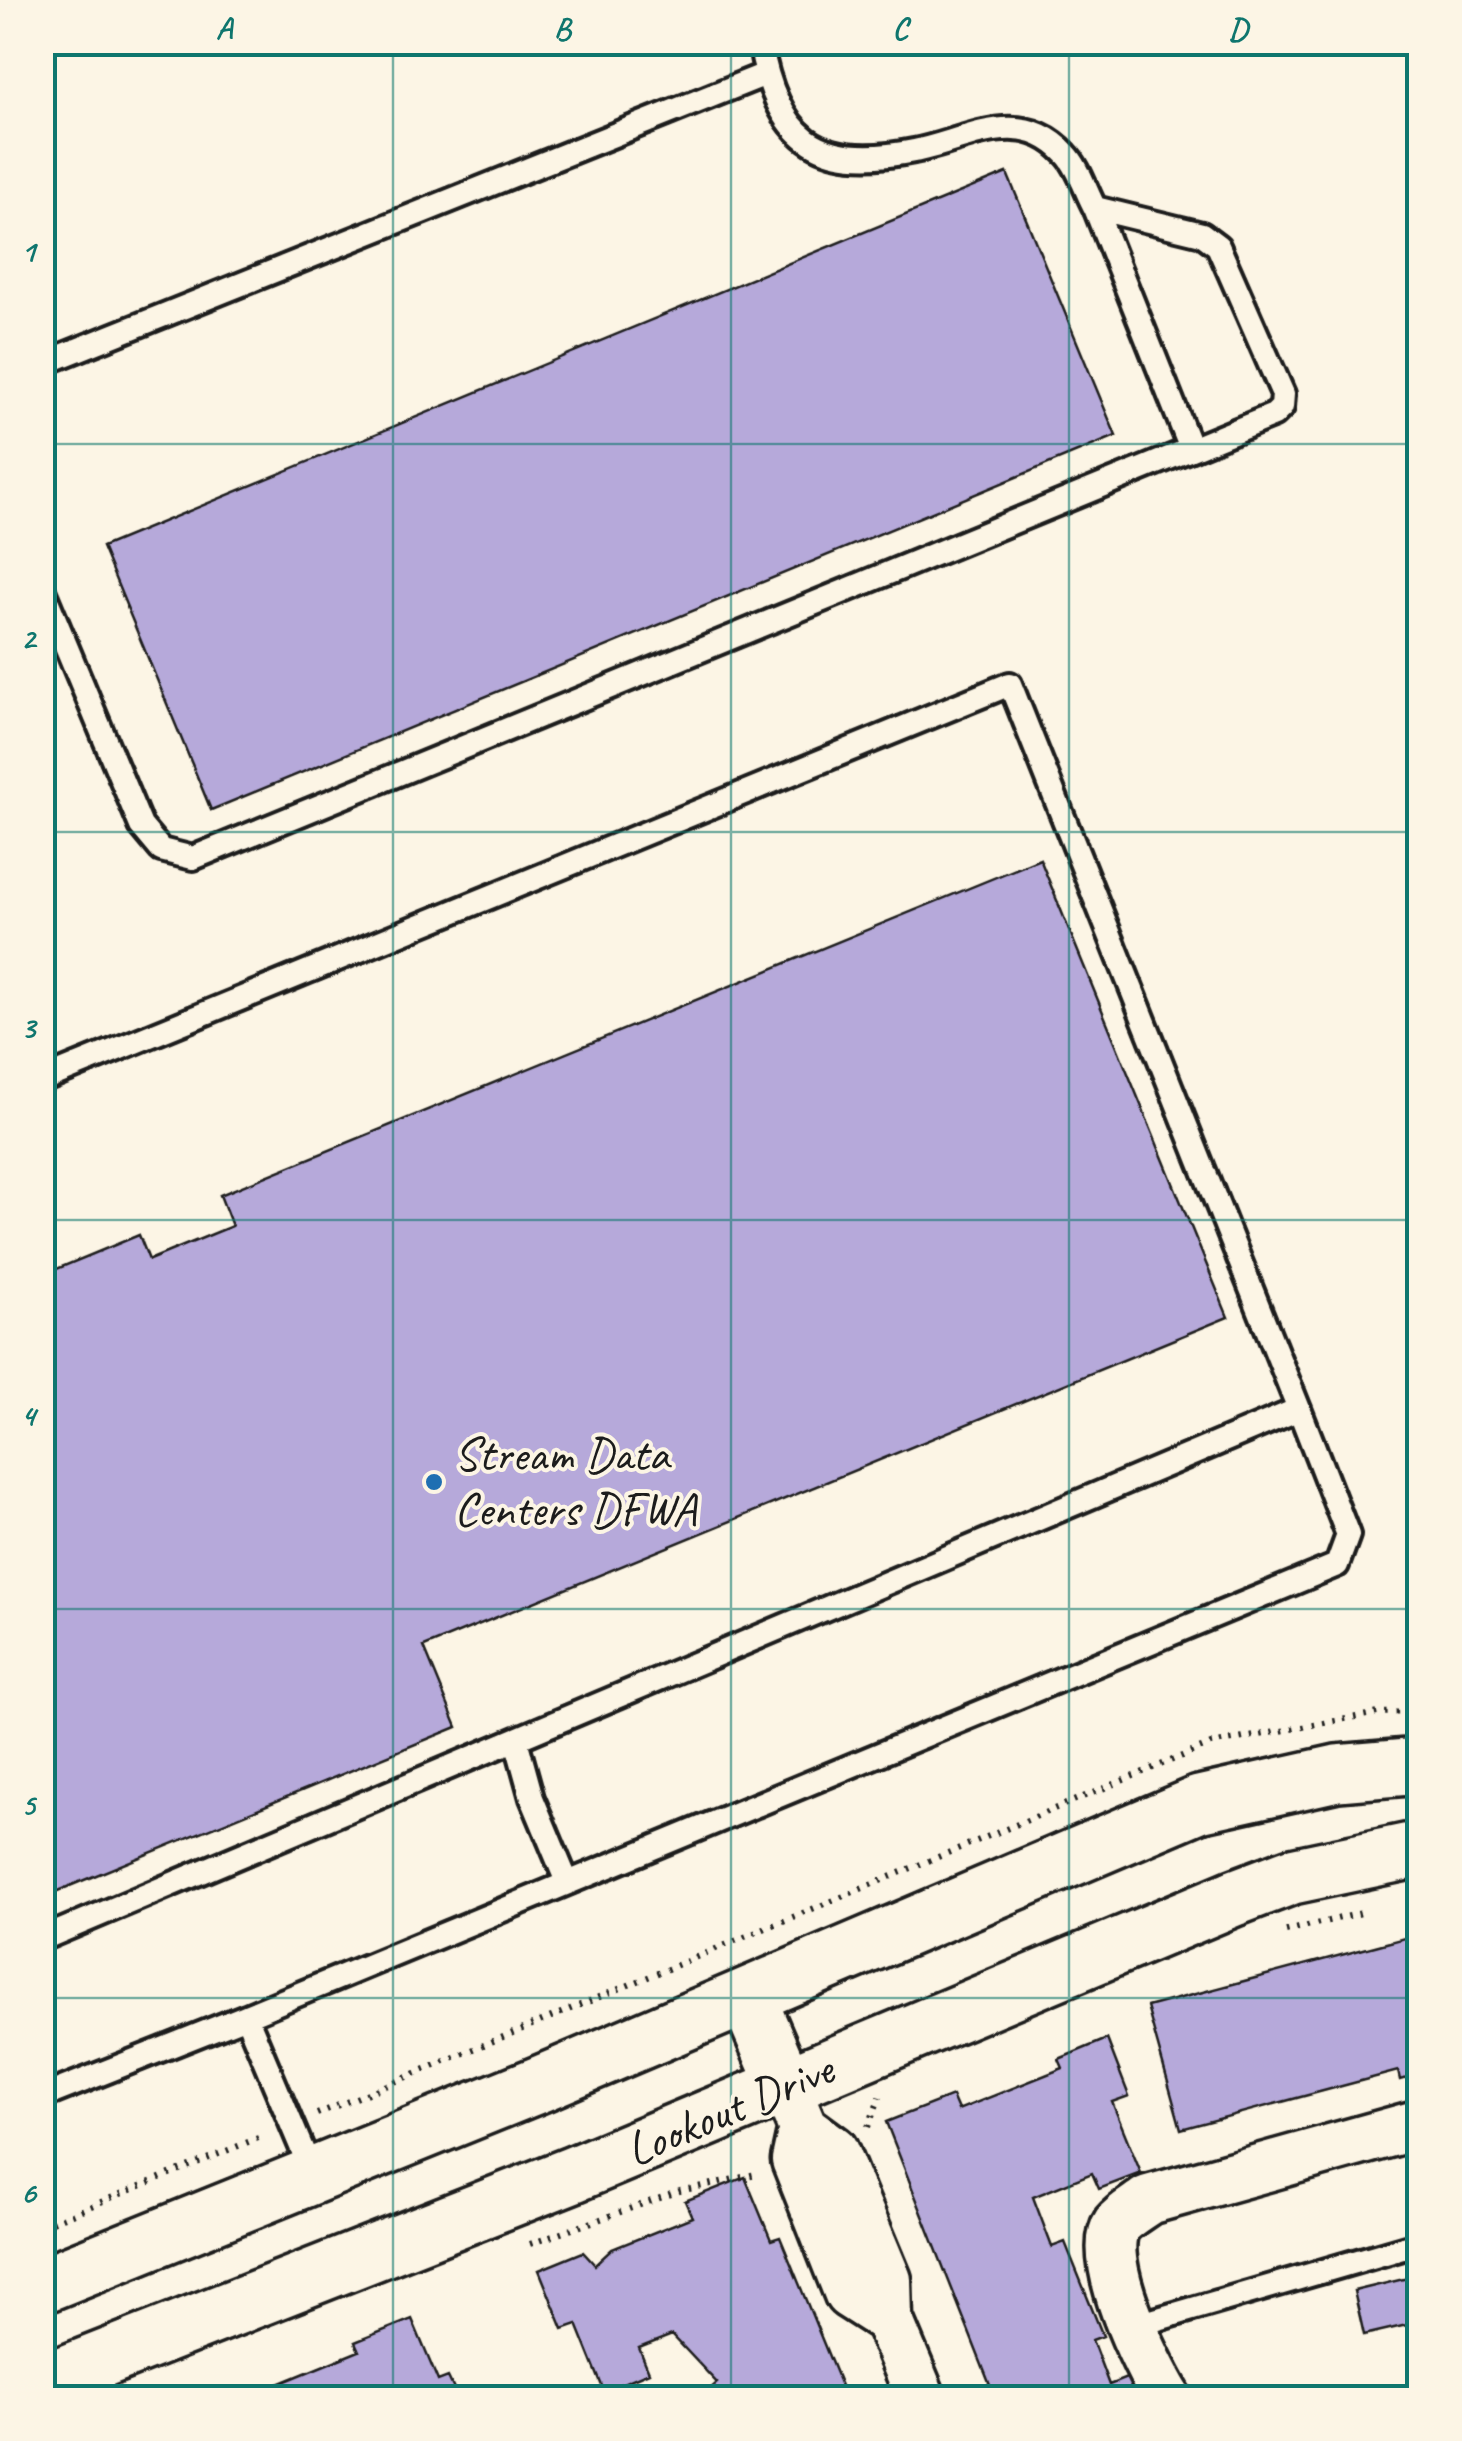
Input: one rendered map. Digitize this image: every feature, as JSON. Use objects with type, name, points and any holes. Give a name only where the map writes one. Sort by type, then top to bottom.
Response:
[{"type":"main road","name":"Lookout Drive","points":[[42,2285],[747,1996],[1199,1804],[1320,1776],[1420,1766]]},
{"type":"main road","name":"Lookout Drive","points":[[42,2383],[794,2107],[1234,1898],[1292,1876],[1420,1849]]},
{"type":"main road","points":[[747,1996],[794,2107]]},
{"type":"street","points":[[794,2107],[832,2150],[886,2280],[888,2320],[921,2398]]},
{"type":"street","points":[[1167,2398],[1108,2258],[1116,2225],[1148,2200],[1420,2124]]},
{"type":"lane","points":[[760,42],[766,74],[783,116],[814,148],[887,154],[917,151],[965,133],[1003,128],[1038,136],[1066,154],[1095,208],[1192,449]]},
{"type":"lane","points":[[1155,42],[1181,42]]},
{"type":"lane","points":[[42,364],[766,74]]},
{"type":"lane","points":[[42,588],[141,826],[161,850],[193,858],[1274,415],[1282,407],[1282,394],[1218,246],[1202,234],[1095,208]]},
{"type":"lane","points":[[42,1080],[1010,684],[1348,1536],[1337,1565],[42,2098]]},
{"type":"lane","points":[[42,1938],[1300,1409]]},
{"type":"lane","points":[[516,1740],[532,1798],[567,1882]]},
{"type":"lane","points":[[246,2016],[313,2176]]},
{"type":"lane","points":[[1134,2326],[1420,2243]]},
{"type":"path","points":[[334,2107],[1212,1744],[1344,1718],[1420,1712]]},
{"type":"path","points":[[42,2226],[262,2136]]},
{"type":"building","points":[[1007,173],[1116,436],[211,810],[102,547]]},
{"type":"building","name":"Stream Data Centers DFWA","points":[[1040,859],[1228,1317],[424,1647],[457,1727],[55,1892],[42,1861],[42,1275],[139,1235],[149,1260],[232,1226],[220,1195]]},
{"type":"building","points":[[1420,1934],[1420,2074],[1400,2080],[1398,2071],[1181,2129],[1147,2007]]},
{"type":"building","points":[[1107,2039],[1129,2096],[1112,2102],[1141,2173],[1099,2189],[1092,2173],[1033,2197],[1052,2247],[1065,2242],[1103,2336],[1092,2340],[1109,2385],[1129,2377],[1138,2398],[995,2398],[886,2122],[952,2096],[958,2110],[1063,2068],[1059,2059]]},
{"type":"building","points":[[745,2177],[771,2240],[780,2237],[846,2398],[714,2398],[710,2389],[717,2383],[672,2335],[639,2348],[649,2372],[604,2391],[577,2324],[563,2329],[539,2270],[583,2252],[595,2265],[612,2249],[692,2217],[685,2201]]},
{"type":"building","points":[[1420,2275],[1420,2322],[1364,2335],[1354,2291]]},
{"type":"building","points":[[412,2319],[438,2381],[448,2377],[458,2398],[244,2398],[359,2351],[355,2342]]},
{"type":"place","name":"Stream Data Centers DFWA","points":[[434,1482]]}]
